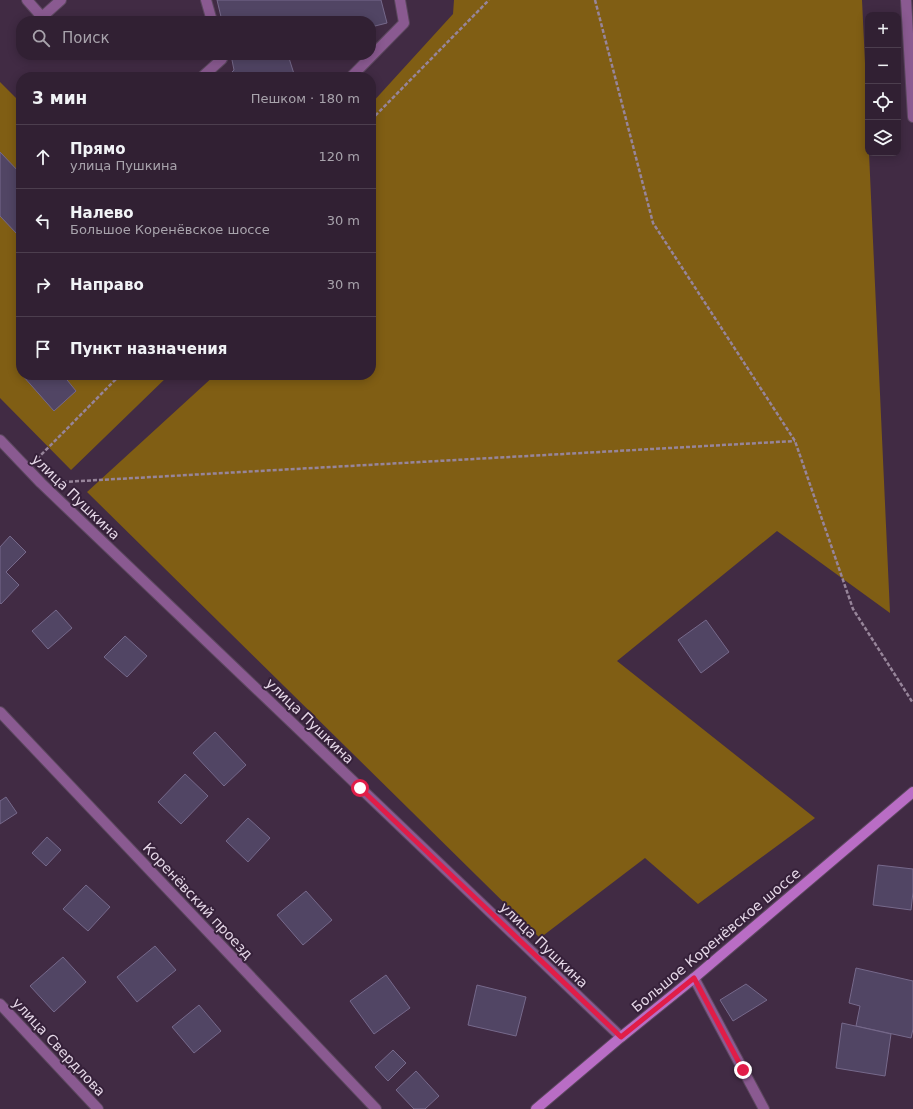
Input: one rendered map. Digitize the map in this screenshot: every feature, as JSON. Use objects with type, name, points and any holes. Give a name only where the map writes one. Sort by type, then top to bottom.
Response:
[{"type":"main road","name":"Большое Коренёвское шоссе","points":[[536,1109],[694,978],[913,792]]},
{"type":"street","points":[[27,0],[42,16],[61,0]]},
{"type":"street","points":[[206,0],[211,16]]},
{"type":"street","points":[[376,52],[404,23],[400,0]]},
{"type":"street","points":[[906,0],[913,118]]},
{"type":"street","points":[[208,72],[221,60]]},
{"type":"street","points":[[356,72],[368,60]]},
{"type":"street","name":"улица Пушкина","points":[[0,440],[41,484],[621,1037]]},
{"type":"street","name":"Коренёвский проезд","points":[[0,712],[376,1109]]},
{"type":"street","points":[[694,978],[764,1109]]},
{"type":"street","name":"улица Свердлова","points":[[0,1004],[98,1109]]},
{"type":"path","points":[[376,115],[489,0]]},
{"type":"path","points":[[595,0],[653,223],[795,441],[853,609],[913,704]]},
{"type":"path","points":[[27,469],[115,380]]},
{"type":"path","points":[[41,484],[795,441]]},
{"type":"shaded area","points":[[454,0],[862,0],[865,63],[865,156],[869,156],[890,613],[777,531],[617,661],[815,818],[698,904],[645,858],[540,938],[87,492],[210,380],[376,380],[376,99],[453,14]]},
{"type":"shaded area","points":[[0,82],[16,98],[16,380],[164,380],[71,470],[0,398]]},
{"type":"building","points":[[217,0],[381,0],[387,23],[376,26],[376,16],[221,16]]},
{"type":"building","points":[[232,60],[290,60],[293,72],[232,72],[234,70]]},
{"type":"building","points":[[0,152],[16,169],[16,233],[0,216]]},
{"type":"building","points":[[27,380],[67,380],[76,391],[54,411]]},
{"type":"building","points":[[10,536],[26,552],[6,572],[19,585],[1,604],[0,547]]},
{"type":"building","points":[[56,610],[72,628],[48,649],[32,631]]},
{"type":"building","points":[[706,620],[729,652],[701,673],[678,640]]},
{"type":"building","points":[[125,636],[147,656],[127,677],[104,657]]},
{"type":"building","points":[[215,732],[246,765],[224,786],[193,753]]},
{"type":"building","points":[[185,774],[208,796],[181,824],[158,802]]},
{"type":"building","points":[[6,797],[17,813],[0,824],[0,801]]},
{"type":"building","points":[[248,818],[270,838],[248,862],[226,841]]},
{"type":"building","points":[[47,837],[61,850],[46,866],[32,853]]},
{"type":"building","points":[[878,865],[913,869],[911,910],[873,905]]},
{"type":"building","points":[[86,885],[110,907],[88,931],[63,909]]},
{"type":"building","points":[[306,891],[332,920],[303,945],[277,915]]},
{"type":"building","points":[[155,946],[176,970],[137,1002],[117,977]]},
{"type":"building","points":[[63,957],[86,982],[54,1012],[30,986]]},
{"type":"building","points":[[856,968],[913,981],[913,1029],[911,1038],[856,1026],[860,1006],[849,1003]]},
{"type":"building","points":[[386,975],[410,1008],[374,1034],[350,1001]]},
{"type":"building","points":[[746,984],[767,1000],[733,1021],[720,1000]]},
{"type":"building","points":[[477,985],[526,997],[516,1036],[468,1025]]},
{"type":"building","points":[[199,1005],[221,1031],[194,1053],[172,1027]]},
{"type":"building","points":[[842,1023],[891,1034],[885,1076],[836,1068]]},
{"type":"building","points":[[393,1050],[406,1063],[388,1081],[375,1067]]},
{"type":"building","points":[[416,1071],[439,1096],[425,1109],[414,1109],[396,1090]]},
{"type":"route","points":[[360,788],[621,1037],[694,978],[743,1070]]}]
